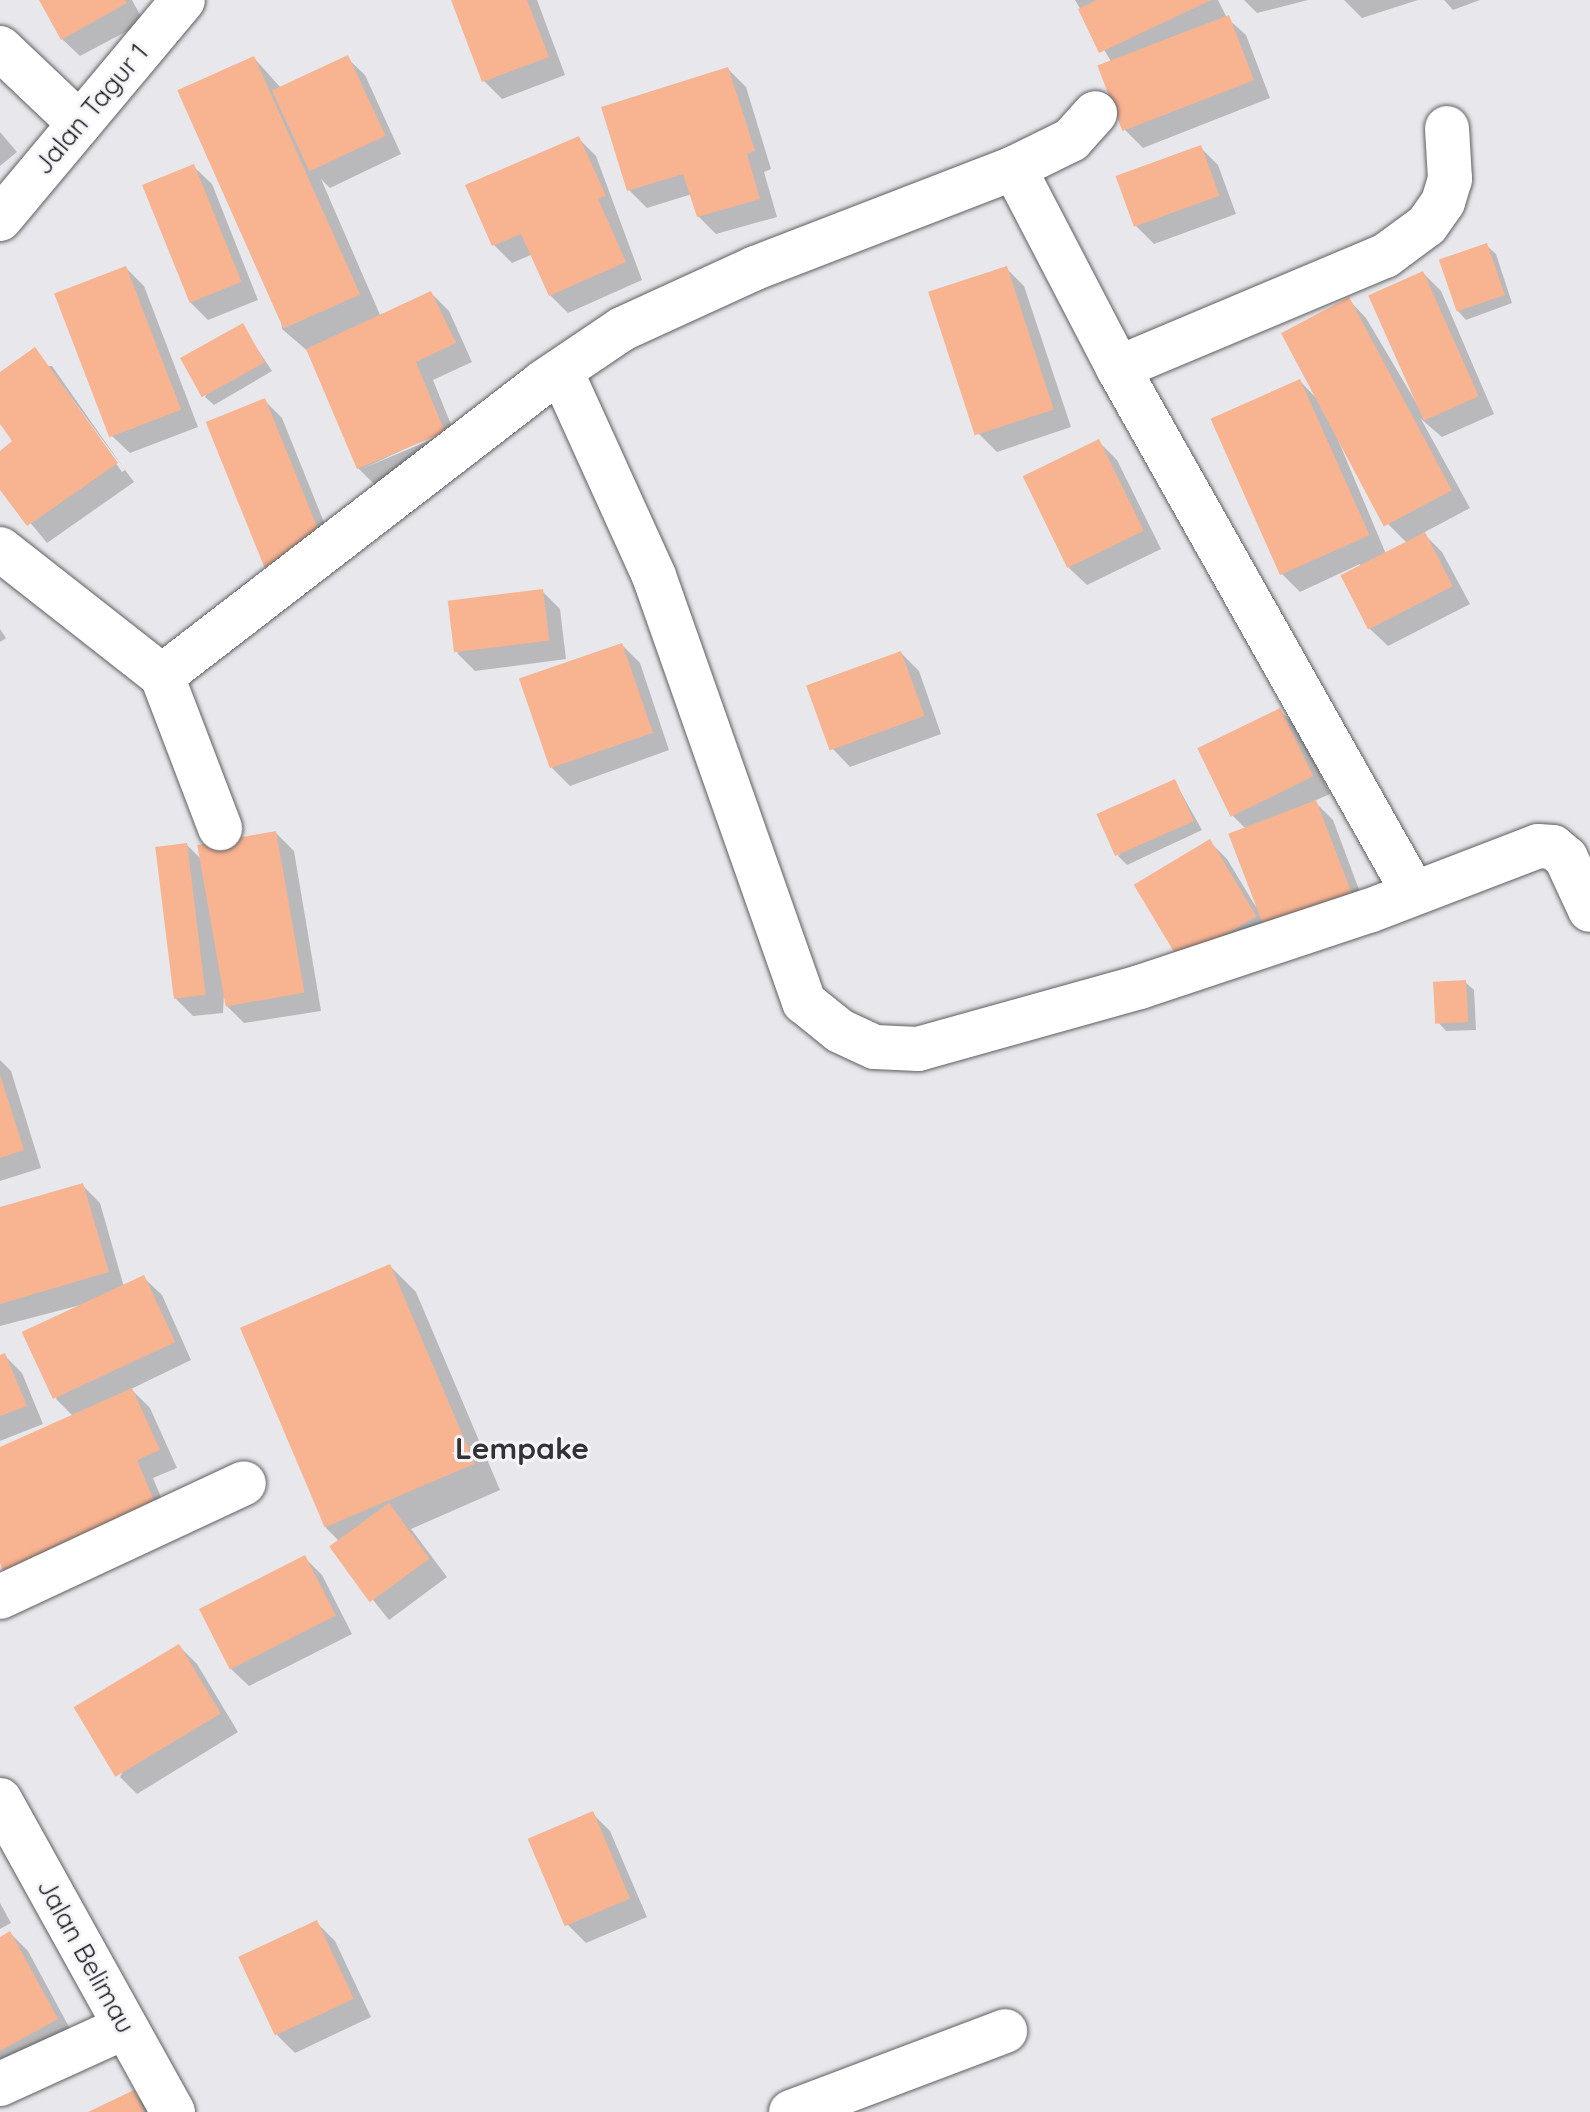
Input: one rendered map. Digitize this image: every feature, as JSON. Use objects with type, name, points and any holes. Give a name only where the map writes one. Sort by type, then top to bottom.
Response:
[{"type":"street","name":"Jalan Tagur 1","points":[[0,219],[183,0]]},
{"type":"street","points":[[0,48],[80,124]]},
{"type":"street","points":[[162,676],[561,371],[622,329],[755,268],[1014,168],[1071,140],[1095,113]]},
{"type":"street","points":[[1118,368],[1385,256],[1427,225],[1443,202],[1450,179],[1447,128]]},
{"type":"street","points":[[1014,168],[1118,368],[1413,892]]},
{"type":"street","points":[[561,371],[654,576],[804,1002],[840,1031],[875,1047],[918,1049],[1140,987],[1513,854],[1553,847],[1566,858],[1590,910]]},
{"type":"street","points":[[0,549],[162,676],[220,828]]},
{"type":"street","points":[[0,1597],[244,1483]]},
{"type":"street","name":"Jalan Belimau","points":[[0,1800],[173,2112]]},
{"type":"street","points":[[0,2084],[125,2027]]},
{"type":"street","points":[[791,2112],[1005,2031]]},
{"type":"building","points":[[39,0],[125,0],[127,3],[61,40]]},
{"type":"building","points":[[451,0],[527,0],[549,57],[482,82]]},
{"type":"building","points":[[1097,0],[1211,0],[1099,53],[1078,9]]},
{"type":"building","points":[[1229,15],[1254,80],[1122,131],[1097,66]]},
{"type":"building","points":[[348,55],[386,136],[309,171],[272,90]]},
{"type":"building","points":[[254,56],[360,294],[283,329],[177,90]]},
{"type":"building","points":[[728,67],[755,151],[747,154],[760,199],[697,217],[683,174],[627,191],[601,107]]},
{"type":"building","points":[[579,136],[606,196],[598,199],[626,262],[549,296],[521,234],[492,246],[465,185]]},
{"type":"building","points":[[1201,145],[1219,196],[1134,227],[1115,176]]},
{"type":"building","points":[[194,164],[242,282],[190,303],[142,185]]},
{"type":"building","points":[[1487,243],[1505,295],[1457,312],[1439,260]]},
{"type":"building","points":[[126,266],[181,410],[109,437],[54,294]]},
{"type":"building","points":[[1007,266],[1054,410],[975,435],[928,292]]},
{"type":"building","points":[[1423,271],[1479,396],[1424,421],[1368,295]]},
{"type":"building","points":[[431,291],[456,343],[416,362],[445,432],[357,469],[306,349]]},
{"type":"building","points":[[1349,297],[1452,490],[1384,527],[1281,333]]},
{"type":"building","points":[[243,323],[265,362],[202,397],[180,358]]},
{"type":"building","points":[[35,347],[118,463],[27,526],[0,490],[0,451],[12,441],[0,424],[0,372]]},
{"type":"building","points":[[1300,379],[1370,535],[1280,575],[1210,419]]},
{"type":"building","points":[[265,398],[324,544],[264,568],[206,422]]},
{"type":"building","points":[[1099,439],[1144,531],[1067,568],[1023,476]]},
{"type":"building","points":[[1425,532],[1453,586],[1368,629],[1340,575]]},
{"type":"building","points":[[543,589],[549,641],[454,652],[448,601]]},
{"type":"building","points":[[622,643],[653,733],[550,768],[519,678]]},
{"type":"building","points":[[901,651],[925,716],[830,750],[806,686]]},
{"type":"building","points":[[1280,708],[1313,776],[1231,817],[1197,748]]},
{"type":"building","points":[[1175,779],[1194,821],[1115,856],[1096,814]]},
{"type":"building","points":[[1316,800],[1351,892],[1264,926],[1228,834]]},
{"type":"building","points":[[276,831],[304,993],[226,1006],[197,845]]},
{"type":"building","points":[[1210,839],[1256,916],[1180,962],[1134,885]]},
{"type":"building","points":[[187,843],[206,995],[174,999],[155,847]]},
{"type":"building","points":[[1466,980],[1468,1022],[1435,1024],[1433,982]]},
{"type":"building","points":[[0,1075],[24,1150],[0,1158]]},
{"type":"building","points":[[83,1183],[109,1272],[0,1304],[0,1207]]},
{"type":"building","points":[[390,1264],[475,1464],[325,1527],[240,1328]]},
{"type":"building","points":[[144,1275],[175,1342],[53,1399],[22,1332]]},
{"type":"building","points":[[5,1353],[27,1406],[0,1416],[0,1355]]},
{"type":"building","points":[[132,1388],[160,1450],[137,1460],[157,1508],[4,1574],[0,1563],[0,1447]]},
{"type":"building","points":[[389,1503],[430,1559],[370,1602],[329,1546]]},
{"type":"building","points":[[305,1555],[336,1616],[230,1670],[199,1609]]},
{"type":"building","points":[[179,1644],[221,1713],[115,1777],[74,1707]]},
{"type":"building","points":[[593,1811],[630,1898],[565,1926],[528,1839]]},
{"type":"building","points":[[317,1920],[354,1999],[275,2036],[238,1957]]},
{"type":"building","points":[[10,1931],[58,2019],[0,2051],[0,1937]]},
{"type":"building","points":[[134,2090],[144,2112],[88,2112]]},
{"type":"district","name":"Lempake","points":[[522,1448]]}]
